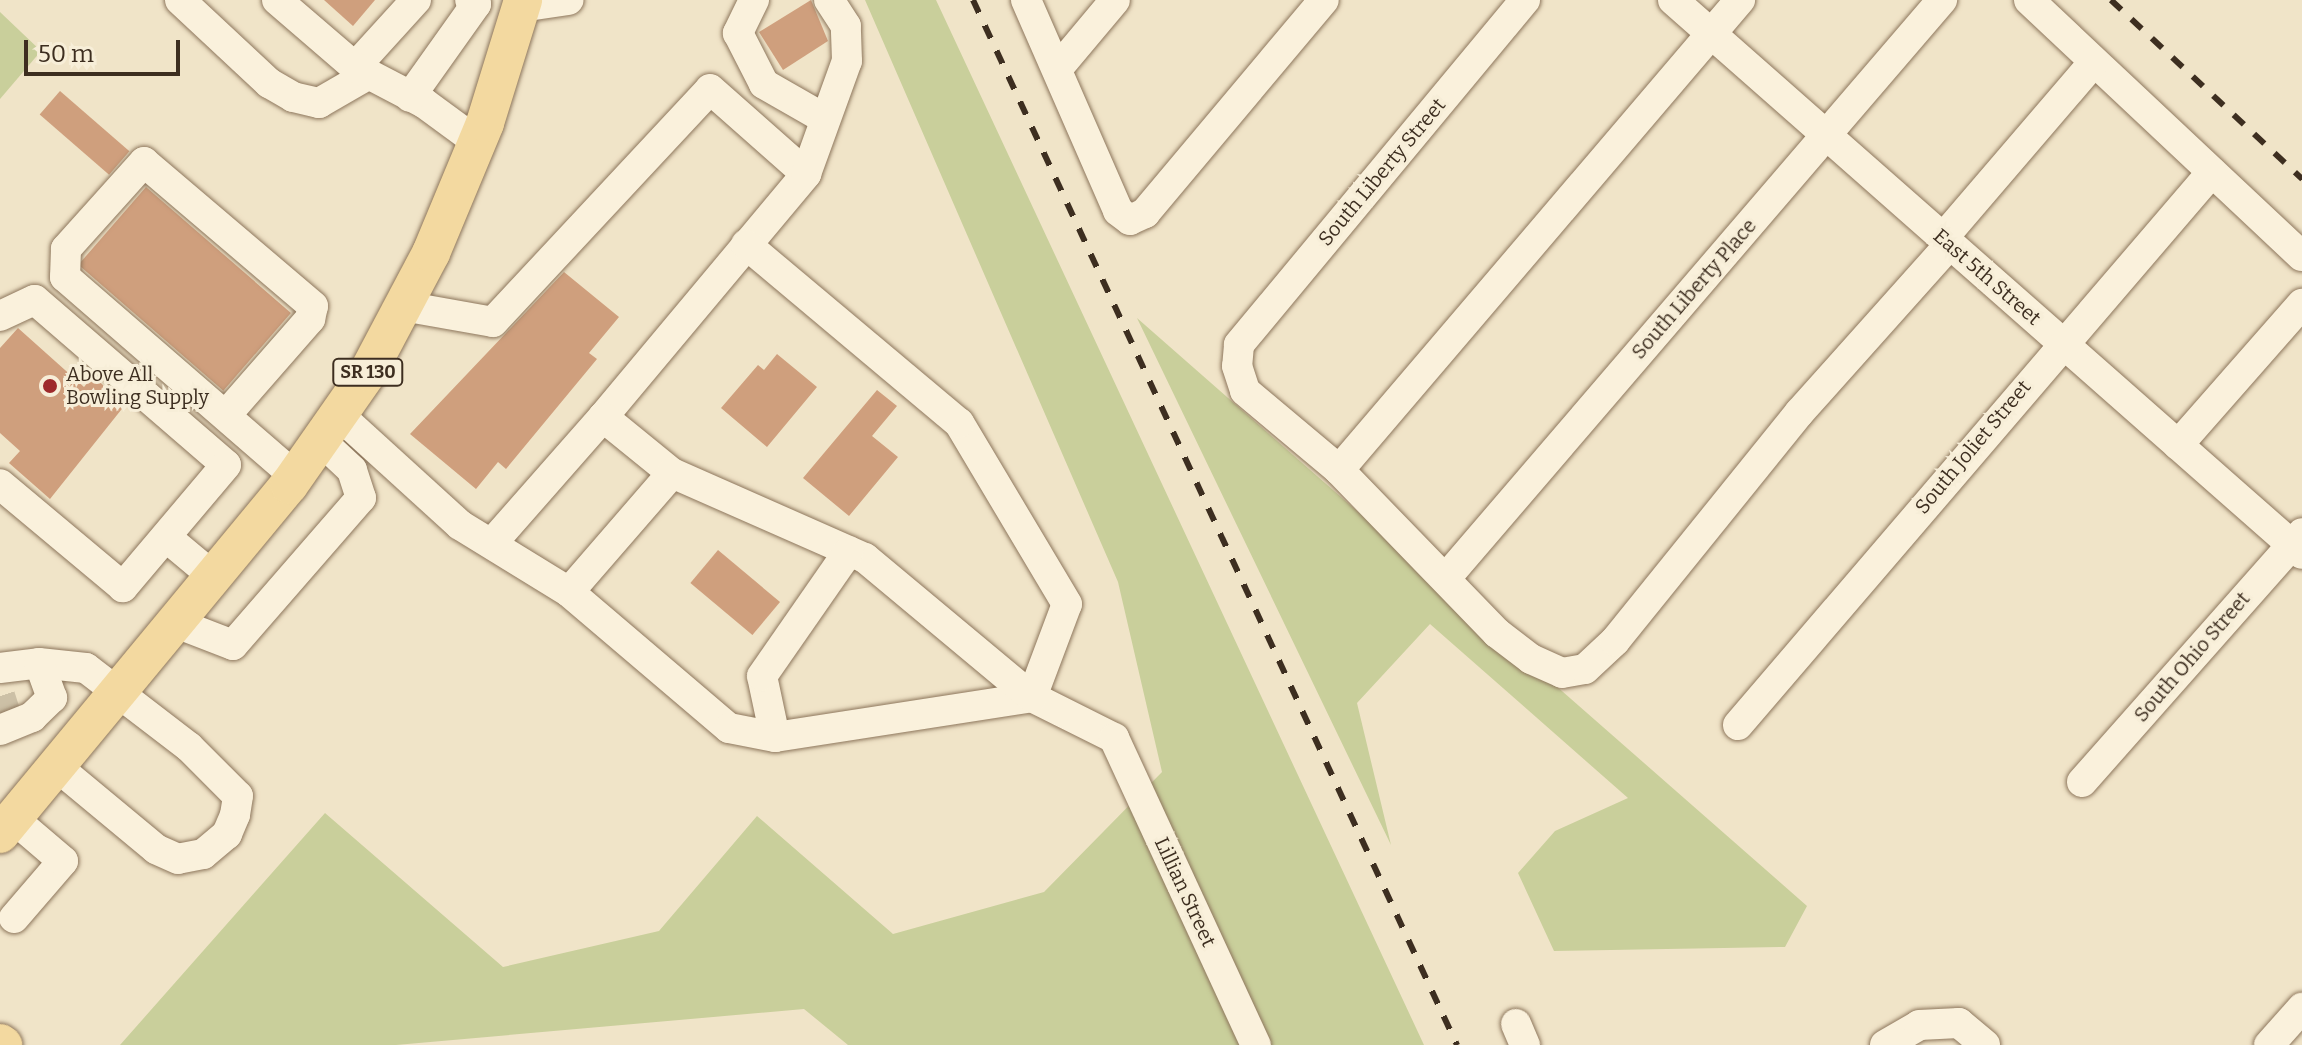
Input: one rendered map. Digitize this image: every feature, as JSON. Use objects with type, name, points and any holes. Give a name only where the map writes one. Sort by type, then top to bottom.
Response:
[{"type":"main road","name":"SR 130","points":[[56,766],[121,691],[295,476],[329,427],[403,306],[477,142],[522,4]]},
{"type":"main road","points":[[5,825],[56,766]]},
{"type":"street","points":[[180,0],[269,83],[293,97],[319,103],[361,71],[416,0]]},
{"type":"street","points":[[277,0],[361,71],[410,97],[477,142]]},
{"type":"street","points":[[410,97],[476,4],[470,0]]},
{"type":"street","points":[[522,4],[568,0]]},
{"type":"street","points":[[754,0],[738,33],[764,84],[825,119]]},
{"type":"street","points":[[494,541],[603,417],[806,174],[847,61],[846,26],[829,0]]},
{"type":"street","points":[[1026,0],[1059,67],[1118,211],[1130,220],[1145,213],[1324,0]]},
{"type":"street","points":[[1059,67],[1115,0]]},
{"type":"street","name":"South Liberty Street","points":[[1339,470],[1245,391],[1237,366],[1239,345],[1525,0]]},
{"type":"street","name":"East 5th Street","points":[[1673,0],[2178,445],[2298,544]]},
{"type":"street","points":[[1740,0],[1339,470],[1497,633],[1531,659],[1562,673],[1585,669],[2094,62]]},
{"type":"street","name":"South Liberty Place","points":[[1446,578],[1942,0]]},
{"type":"street","points":[[2029,0],[2302,256]]},
{"type":"street","points":[[403,306],[493,322],[710,89],[806,174]]},
{"type":"street","points":[[226,415],[310,319],[313,306],[144,162],[66,249],[65,277],[295,476]]},
{"type":"street","name":"South Joliet Street","points":[[1738,725],[2062,343],[2212,172]]},
{"type":"street","points":[[746,244],[959,423],[1067,604],[1032,697]]},
{"type":"street","points":[[0,316],[35,300],[226,465],[123,587],[0,484]]},
{"type":"street","points":[[2178,445],[2302,304]]},
{"type":"street","points":[[603,417],[672,473],[849,551],[1032,697]]},
{"type":"street","points":[[329,427],[460,525],[494,541],[569,592],[729,728],[775,737],[1032,697]]},
{"type":"street","points":[[176,623],[233,645],[361,498],[352,470],[329,427]]},
{"type":"street","points":[[569,592],[672,473]]},
{"type":"street","points":[[166,537],[214,577]]},
{"type":"street","name":"South Ohio Street","points":[[2082,782],[2298,544]]},
{"type":"street","points":[[775,737],[762,676],[849,551]]},
{"type":"street","points":[[6,723],[32,717],[52,698],[39,663]]},
{"type":"street","points":[[0,668],[39,663],[86,668],[121,691],[238,796],[227,834],[203,854],[178,859],[156,849],[56,766]]},
{"type":"street","name":"Lillian Street","points":[[1032,697],[1114,738],[1256,1045]]},
{"type":"street","points":[[5,825],[63,861],[14,918]]},
{"type":"street","points":[[2269,1045],[2302,1008]]},
{"type":"street","points":[[1885,1045],[1919,1025],[1959,1023],[1985,1045]]},
{"type":"green space","points":[[865,0],[936,0],[1424,1045],[848,1045],[804,1009],[396,1045],[120,1045],[325,813],[503,967],[659,931],[757,816],[893,934],[1044,892],[1162,772],[1118,582]]},
{"type":"green space","points":[[0,12],[41,51],[0,99]]},
{"type":"green space","points":[[1137,318],[1807,906],[1785,947],[1554,951],[1518,873],[1555,831],[1628,798],[1430,624],[1357,703],[1391,845]]},
{"type":"building","points":[[324,0],[375,0],[353,26]]},
{"type":"building","points":[[811,0],[828,41],[783,70],[759,32]]},
{"type":"building","points":[[60,91],[129,151],[109,175],[40,114]]},
{"type":"building","points":[[146,187],[291,313],[223,391],[78,265]]},
{"type":"building","points":[[564,272],[619,317],[589,353],[597,359],[506,469],[498,462],[476,489],[410,434]]},
{"type":"building","points":[[18,328],[84,387],[93,376],[125,405],[50,499],[9,463],[20,451],[0,433],[0,348]]},
{"type":"building","points":[[777,354],[817,387],[767,447],[721,408],[758,365],[764,370]]},
{"type":"building","points":[[877,390],[897,406],[872,436],[898,457],[849,516],[803,478]]},
{"type":"building","points":[[718,550],[780,602],[752,635],[690,583]]},
{"type":"tunnel","points":[[0,696],[6,714]]},
{"type":"railway","points":[[973,0],[1457,1045]]},
{"type":"railway","points":[[2111,0],[2302,179]]},
{"type":"place","name":"Above All Bowling Supply","points":[[50,386]]}]
